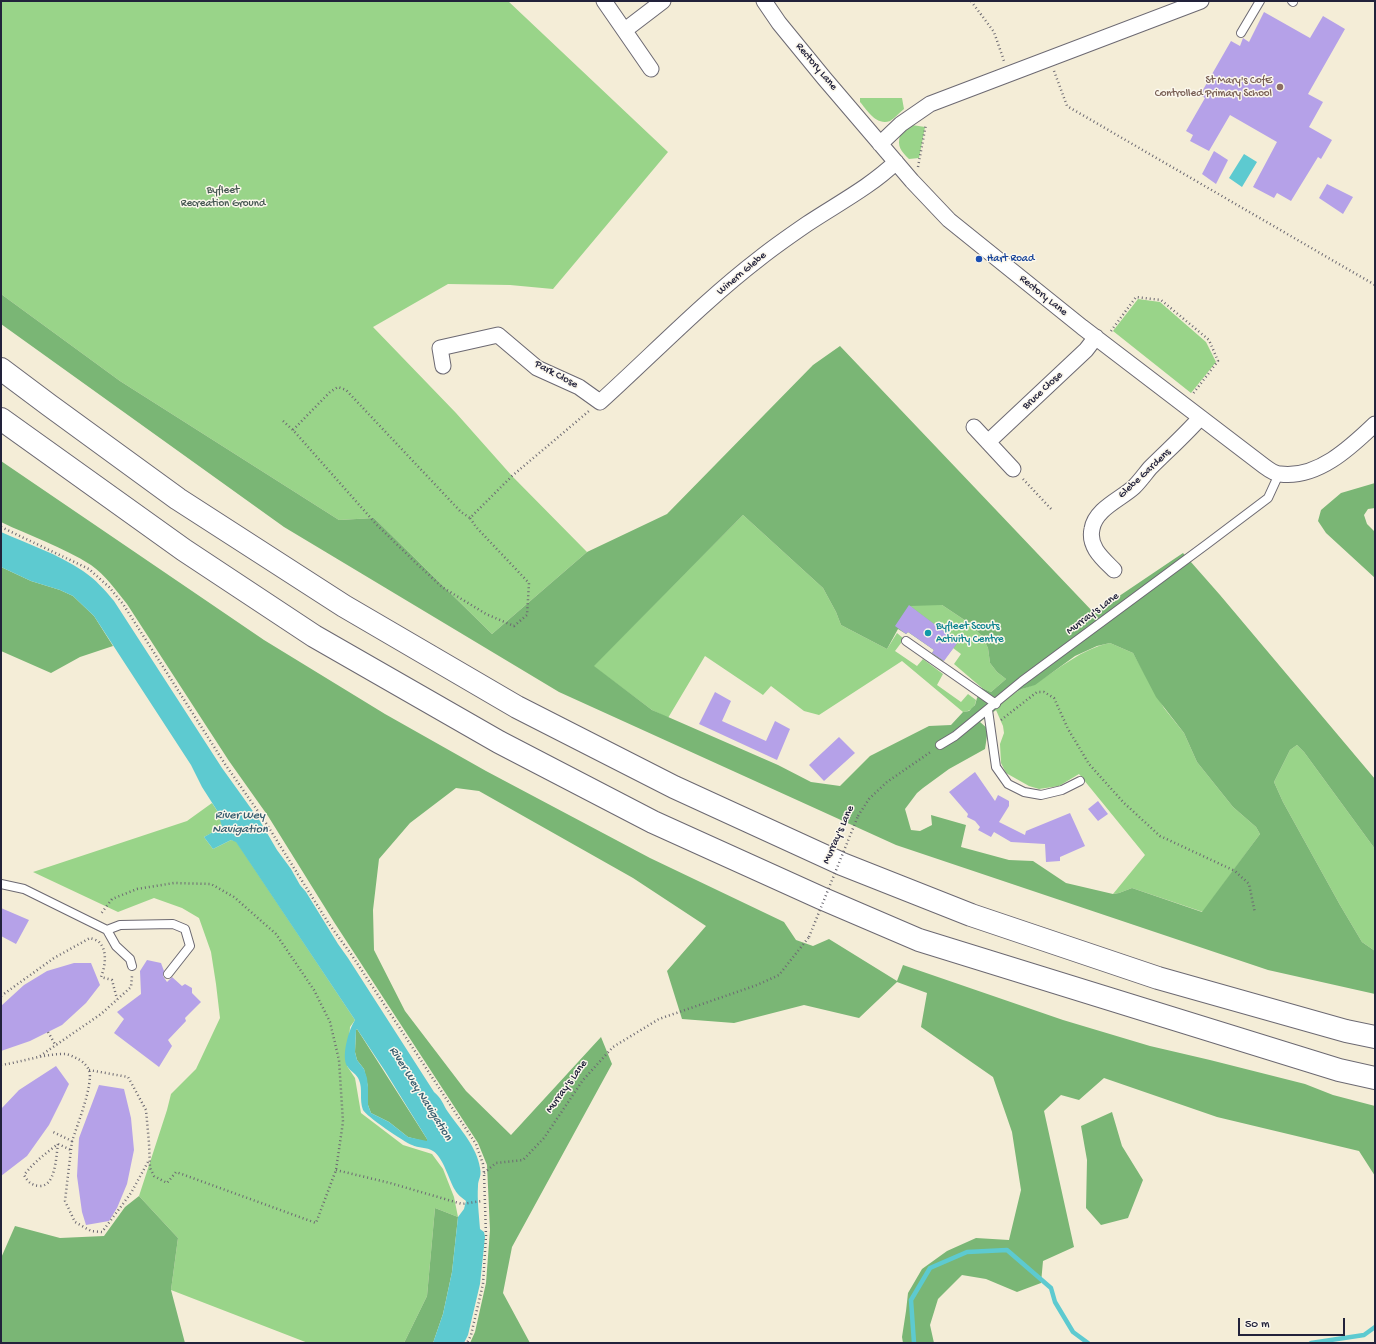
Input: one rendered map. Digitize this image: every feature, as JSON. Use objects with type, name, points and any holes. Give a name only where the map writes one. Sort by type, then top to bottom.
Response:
[{"type":"highway","points":[[1,369],[178,498],[344,606],[517,707],[674,787],[842,864],[971,915],[1158,978],[1346,1031],[1375,1037]]},
{"type":"highway","points":[[1,419],[184,550],[314,636],[499,742],[652,822],[919,940],[1339,1070],[1375,1078]]},
{"type":"street","points":[[604,1],[651,69]]},
{"type":"street","points":[[624,30],[662,1]]},
{"type":"street","name":"Rectory Lane","points":[[764,1],[784,29],[880,144],[949,220],[1099,340],[1264,466],[1279,474],[1301,474],[1313,470],[1348,448],[1375,424]]},
{"type":"street","points":[[880,144],[901,124],[930,104],[1201,1]]},
{"type":"street","name":"Winern Glebe","points":[[600,402],[715,296],[759,258],[806,225],[860,191],[896,162]]},
{"type":"street","name":"Park Close","points":[[443,366],[439,343],[498,335],[538,368],[579,387],[600,402]]},
{"type":"street","name":"Bruce Close","points":[[988,442],[1086,350],[1099,340]]},
{"type":"street","name":"Glebe Gardens","points":[[1114,570],[1097,554],[1092,539],[1091,530],[1095,521],[1103,510],[1134,486],[1200,418]]},
{"type":"street","points":[[974,426],[1013,469]]},
{"type":"lane","points":[[1241,34],[1260,1]]},
{"type":"lane","name":"Murray's Lane","points":[[940,745],[955,736],[996,704],[1022,681],[1268,498],[1279,474]]},
{"type":"lane","points":[[906,641],[996,704]]},
{"type":"lane","points":[[988,710],[996,766],[1008,784],[1024,792],[1042,794],[1062,790],[1080,782]]},
{"type":"lane","points":[[1,884],[24,889],[107,930],[116,946],[130,959],[132,966]]},
{"type":"lane","points":[[107,930],[120,925],[174,924],[185,929],[190,946],[168,974]]},
{"type":"path","points":[[971,1],[994,32],[1009,74]]},
{"type":"path","points":[[1050,59],[1067,106],[1375,285]]},
{"type":"path","points":[[908,176],[918,167],[930,104]]},
{"type":"path","points":[[1099,340],[1136,297],[1161,300],[1209,340],[1218,361],[1184,406]]},
{"type":"path","points":[[283,421],[293,430],[377,525],[442,587],[486,614],[514,626],[527,615],[529,583],[476,527],[470,518],[461,512],[346,390],[338,387],[330,392],[293,430]]},
{"type":"path","points":[[470,518],[512,476],[600,402]]},
{"type":"path","points":[[1013,469],[1053,511]]},
{"type":"path","points":[[1,527],[89,569],[109,587],[123,604],[225,764],[264,820],[329,924],[351,954],[472,1139],[484,1164],[486,1236],[483,1284],[471,1335],[467,1343]]},
{"type":"path","points":[[991,728],[1037,692],[1044,692],[1054,698],[1068,729],[1089,764],[1124,803],[1160,836],[1235,871],[1249,884],[1255,913]]},
{"type":"path","name":"Murray's Lane","points":[[484,1173],[496,1163],[523,1160],[544,1138],[583,1080],[614,1047],[659,1019],[757,985],[779,975],[809,937],[858,816],[870,799],[887,782],[940,745]]},
{"type":"path","points":[[1,996],[54,958],[90,938],[100,914],[112,899],[137,889],[174,883],[211,884],[234,898],[276,934],[314,990],[330,1022],[339,1060],[343,1122],[336,1170],[316,1223],[176,1172],[166,1183],[154,1176],[150,1168],[146,1110],[128,1077],[89,1070]]},
{"type":"path","points":[[90,938],[99,942],[104,952],[104,969],[101,977],[112,980],[117,999]]},
{"type":"path","points":[[40,1057],[101,1014],[131,987],[132,966]]},
{"type":"path","points":[[48,1032],[56,1046]]},
{"type":"path","points":[[1,1065],[40,1057],[66,1054],[82,1061],[89,1070],[90,1083],[82,1114],[72,1141],[65,1201],[75,1222],[91,1231],[102,1232],[132,1193],[150,1160]]},
{"type":"path","points":[[53,1132],[72,1141]]},
{"type":"path","points":[[58,1144],[71,1150]]},
{"type":"path","points":[[58,1144],[53,1176],[49,1183],[43,1186],[35,1186],[28,1182],[24,1175],[33,1164],[58,1144]]},
{"type":"path","points":[[336,1170],[390,1183],[462,1204],[482,1201]]},
{"type":"green space","name":"Byfleet Recreation Ground","points":[[1,1],[508,1],[668,152],[553,289],[510,285],[448,284],[373,327],[456,413],[512,476],[587,552],[492,634],[374,518],[339,520],[120,381],[1,294]]},
{"type":"green space","points":[[860,98],[902,98],[904,109],[890,121],[880,121],[869,113],[860,102]]},
{"type":"green space","points":[[912,125],[925,127],[919,158],[909,159],[899,146],[899,139],[900,135]]},
{"type":"green space","points":[[1,294],[120,381],[339,520],[374,518],[492,634],[587,552],[667,514],[813,365],[840,346],[1094,613],[1183,553],[1375,779],[1375,849],[1304,752],[1297,745],[1290,750],[1274,782],[1283,802],[1362,942],[1375,951],[1375,994],[1268,970],[896,845],[559,692],[284,527],[1,324]],"holes":[[[743,515],[823,588],[841,625],[887,649],[898,629],[906,634],[908,632],[934,650],[932,653],[943,661],[958,642],[910,606],[942,605],[966,621],[982,636],[988,648],[990,663],[997,672],[1006,679],[991,692],[982,688],[975,705],[969,711],[963,712],[951,725],[929,726],[870,756],[840,786],[811,782],[778,765],[652,710],[594,666]],[[1110,643],[1133,653],[1156,697],[1184,733],[1197,762],[1233,807],[1256,827],[1260,834],[1202,912],[1132,888],[1113,894],[1066,883],[1033,861],[1009,860],[961,847],[966,825],[931,815],[932,825],[920,831],[911,830],[905,809],[917,793],[949,769],[985,749],[988,729],[980,722],[996,710],[1010,695],[1035,685],[1075,656],[1097,646]]]},
{"type":"green space","points":[[1138,299],[1160,302],[1206,342],[1216,362],[1191,393],[1113,331]]},
{"type":"green space","points":[[1,461],[264,640],[385,714],[486,771],[650,858],[784,922],[796,940],[813,946],[829,939],[897,981],[903,965],[1063,1020],[1150,1046],[1305,1084],[1333,1095],[1375,1106],[1375,1176],[1359,1151],[1217,1117],[1104,1078],[1079,1100],[1061,1095],[1044,1111],[1074,1247],[1043,1261],[1041,1283],[1017,1292],[986,1279],[962,1275],[938,1299],[930,1325],[934,1343],[903,1343],[902,1337],[908,1293],[922,1269],[947,1251],[976,1238],[1009,1240],[1021,1190],[1012,1132],[993,1077],[921,1027],[927,993],[897,982],[859,1018],[804,1005],[734,1023],[682,1019],[667,971],[706,926],[633,878],[479,791],[456,788],[410,823],[379,859],[373,910],[374,950],[405,1011],[466,1091],[511,1135],[601,1037],[612,1064],[512,1247],[503,1293],[530,1343],[470,1343],[475,1332],[486,1283],[490,1230],[487,1165],[478,1143],[334,922],[268,816],[229,761],[127,604],[106,578],[91,565],[58,547],[1,522]]},
{"type":"green space","points":[[1375,483],[1375,508],[1368,509],[1364,515],[1367,524],[1375,532],[1375,578],[1326,533],[1318,521],[1321,510],[1341,493]]},
{"type":"green space","points":[[743,515],[823,588],[841,625],[887,649],[897,633],[904,639],[895,651],[917,666],[923,659],[943,674],[937,685],[961,702],[968,694],[976,700],[974,707],[963,712],[902,661],[819,715],[804,711],[771,686],[763,695],[705,656],[668,718],[652,710],[593,666]]},
{"type":"green space","points":[[1,567],[31,581],[60,590],[73,596],[94,616],[113,646],[80,657],[51,673],[1,651]]},
{"type":"green space","points":[[909,605],[942,605],[966,621],[982,636],[988,648],[990,663],[997,672],[1006,679],[991,692],[982,688],[954,664],[961,654]]},
{"type":"green space","points":[[1110,643],[1133,653],[1164,708],[1184,733],[1197,762],[1233,807],[1256,827],[1260,834],[1203,912],[1132,888],[1113,894],[1145,855],[1079,774],[1059,786],[1039,789],[1029,786],[1006,773],[1001,763],[1000,744],[1004,733],[1003,726],[996,710],[997,708],[1015,693],[1034,684],[1080,654]]},
{"type":"green space","points":[[1297,745],[1304,752],[1375,849],[1375,951],[1362,942],[1283,802],[1274,782],[1290,750]]},
{"type":"green space","points":[[212,803],[218,812],[223,827],[204,837],[213,849],[231,840],[236,841],[355,1020],[350,1027],[347,1066],[355,1078],[361,1113],[403,1145],[432,1154],[443,1169],[454,1197],[458,1217],[435,1208],[427,1296],[404,1343],[308,1343],[171,1290],[178,1238],[139,1196],[171,1094],[196,1069],[220,1018],[211,952],[199,918],[182,908],[154,898],[118,912],[33,872],[187,821]]},
{"type":"green space","points":[[357,1029],[427,1139],[427,1142],[408,1137],[389,1122],[371,1113],[368,1105],[368,1087],[364,1069],[357,1060],[355,1052]]},
{"type":"green space","points":[[1112,1112],[1122,1146],[1143,1180],[1128,1218],[1101,1225],[1086,1208],[1087,1160],[1081,1126]]},
{"type":"green space","points":[[139,1196],[178,1238],[171,1290],[185,1343],[1,1343],[1,1258],[15,1226],[60,1238],[104,1236],[125,1207]]},
{"type":"green space","points":[[435,1208],[458,1217],[452,1272],[443,1314],[433,1343],[404,1343],[427,1296]]},
{"type":"water","points":[[1244,154],[1257,162],[1242,187],[1229,178]]},
{"type":"water","name":"River Wey Navigation","points":[[1,532],[53,554],[73,565],[96,581],[114,601],[222,768],[260,821],[277,850],[306,892],[434,1092],[441,1099],[448,1112],[472,1146],[478,1160],[480,1171],[478,1207],[480,1229],[484,1232],[485,1237],[480,1284],[468,1335],[464,1343],[433,1343],[443,1314],[452,1272],[458,1217],[464,1209],[466,1201],[456,1191],[443,1163],[437,1154],[431,1150],[414,1146],[401,1139],[378,1123],[363,1110],[359,1080],[345,1062],[346,1043],[355,1020],[236,842],[231,840],[213,849],[204,837],[222,827],[218,812],[202,787],[191,765],[94,616],[73,596],[60,590],[31,581],[1,567]],"holes":[[[357,1029],[427,1139],[427,1141],[408,1137],[389,1122],[371,1113],[368,1105],[367,1078],[364,1069],[357,1060],[355,1052]]]},
{"type":"building","points":[[1264,12],[1310,38],[1323,16],[1345,29],[1308,94],[1323,102],[1309,127],[1332,140],[1321,159],[1318,157],[1291,201],[1277,193],[1274,198],[1253,187],[1277,142],[1230,115],[1209,151],[1190,141],[1193,135],[1186,131],[1205,98],[1200,95],[1231,41],[1240,46],[1243,38],[1249,42]]},
{"type":"building","points":[[1214,151],[1228,160],[1216,184],[1202,174]]},
{"type":"building","points":[[1327,184],[1353,197],[1343,214],[1319,198]]},
{"type":"building","name":"Byfleet Scouts Activity Centre","points":[[909,605],[958,642],[944,661],[932,653],[934,650],[908,632],[906,634],[895,626]]},
{"type":"building","points":[[715,692],[731,701],[722,721],[766,741],[775,721],[790,729],[777,760],[699,724]]},
{"type":"building","points":[[839,737],[855,753],[824,781],[809,765]]},
{"type":"building","points":[[975,772],[995,801],[998,795],[1009,801],[1009,806],[999,822],[1025,835],[1026,831],[1070,813],[1085,846],[1060,857],[1060,861],[1046,862],[1045,844],[1011,842],[994,832],[991,837],[978,830],[980,827],[975,821],[967,817],[968,814],[949,792]]},
{"type":"building","points":[[1098,801],[1108,814],[1098,821],[1088,809]]},
{"type":"building","points":[[1,908],[29,920],[16,944],[1,936]]},
{"type":"building","points":[[147,960],[161,963],[164,971],[163,976],[167,982],[172,977],[182,986],[185,984],[192,988],[192,993],[201,1002],[185,1018],[186,1021],[168,1040],[172,1046],[159,1067],[114,1033],[124,1019],[117,1012],[141,994],[140,971]]},
{"type":"building","points":[[74,963],[91,963],[100,985],[86,1003],[62,1025],[30,1041],[1,1051],[1,1006],[24,985],[47,971]]},
{"type":"building","points":[[56,1066],[69,1084],[49,1125],[27,1156],[1,1176],[1,1109],[19,1090]]},
{"type":"building","points":[[99,1085],[124,1089],[131,1118],[134,1150],[127,1184],[117,1208],[109,1221],[86,1225],[82,1212],[77,1176],[79,1138]]},
{"type":"waterway","points":[[914,1343],[911,1300],[930,1268],[967,1252],[1007,1250],[1051,1288],[1055,1302],[1073,1332],[1088,1343]]},
{"type":"waterway","points":[[1311,1343],[1364,1335],[1375,1327]]},
{"type":"place","name":"St Mary's CofE Controlled Primary School","points":[[1280,87]]},
{"type":"place","name":"Hart Road","points":[[979,259]]},
{"type":"place","name":"Byfleet Scouts Activity Centre","points":[[928,633]]}]
